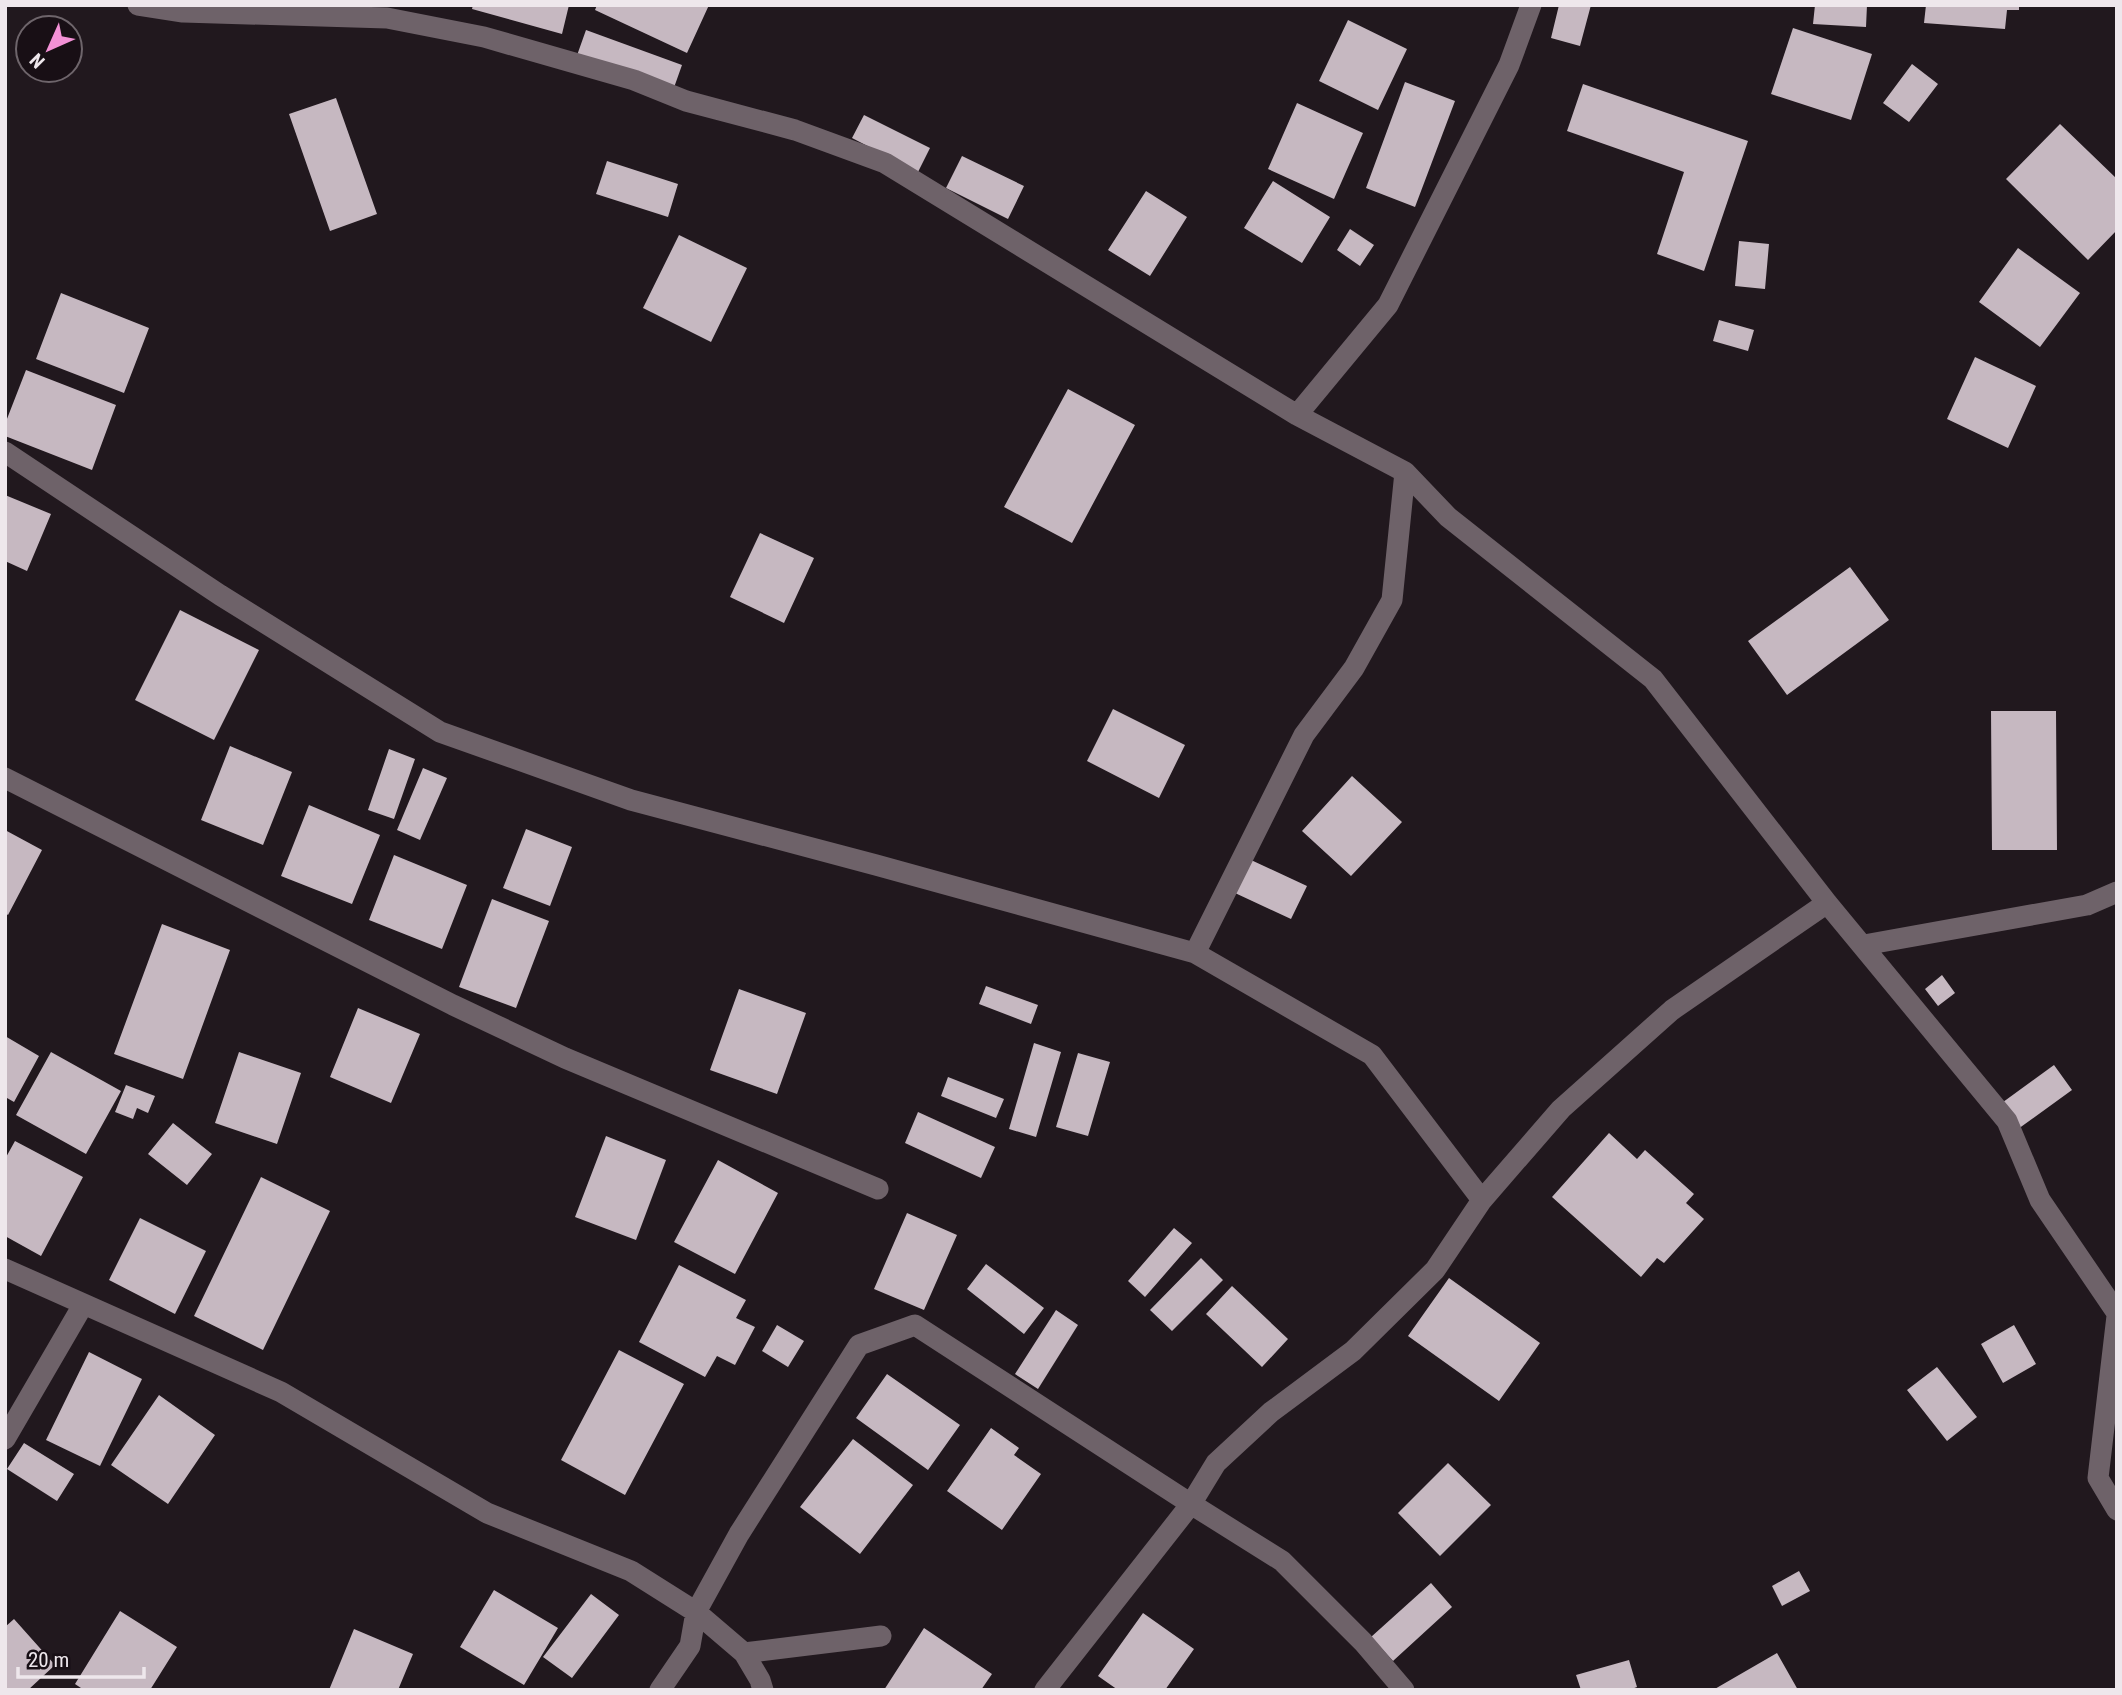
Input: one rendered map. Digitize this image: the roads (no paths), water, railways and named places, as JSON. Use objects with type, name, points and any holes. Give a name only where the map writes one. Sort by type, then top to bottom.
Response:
[{"type":"street","points":[[138,5],[183,12],[387,18],[484,37],[634,80],[686,101],[794,130],[885,163],[1297,415],[1405,472],[1448,517],[1653,679],[1827,903],[2007,1121],[2040,1200],[2117,1314],[2098,1478],[2117,1510]]},
{"type":"street","points":[[1297,415],[1388,305],[1509,65],[1531,5]]},
{"type":"street","points":[[5,452],[220,595],[440,732],[631,800],[1195,953],[1372,1055],[1482,1200]]},
{"type":"street","points":[[1195,953],[1304,734],[1354,668],[1392,600],[1405,472]]},
{"type":"street","points":[[5,778],[465,1011],[565,1058],[878,1189]]},
{"type":"street","points":[[1864,945],[2087,905],[2117,892]]},
{"type":"street","points":[[1045,1690],[1191,1504],[1216,1464],[1271,1412],[1353,1351],[1435,1270],[1482,1200],[1562,1109],[1672,1010],[1827,903]]},
{"type":"street","points":[[5,1269],[83,1305],[161,1336],[281,1392],[487,1513],[631,1571],[696,1612],[744,1653],[763,1690]]},
{"type":"street","points":[[5,1439],[83,1305]]},
{"type":"street","points":[[660,1690],[690,1646],[696,1612],[739,1534],[859,1345],[915,1325],[1282,1560],[1363,1642],[1404,1690]]},
{"type":"street","points":[[744,1653],[881,1636]]}]
